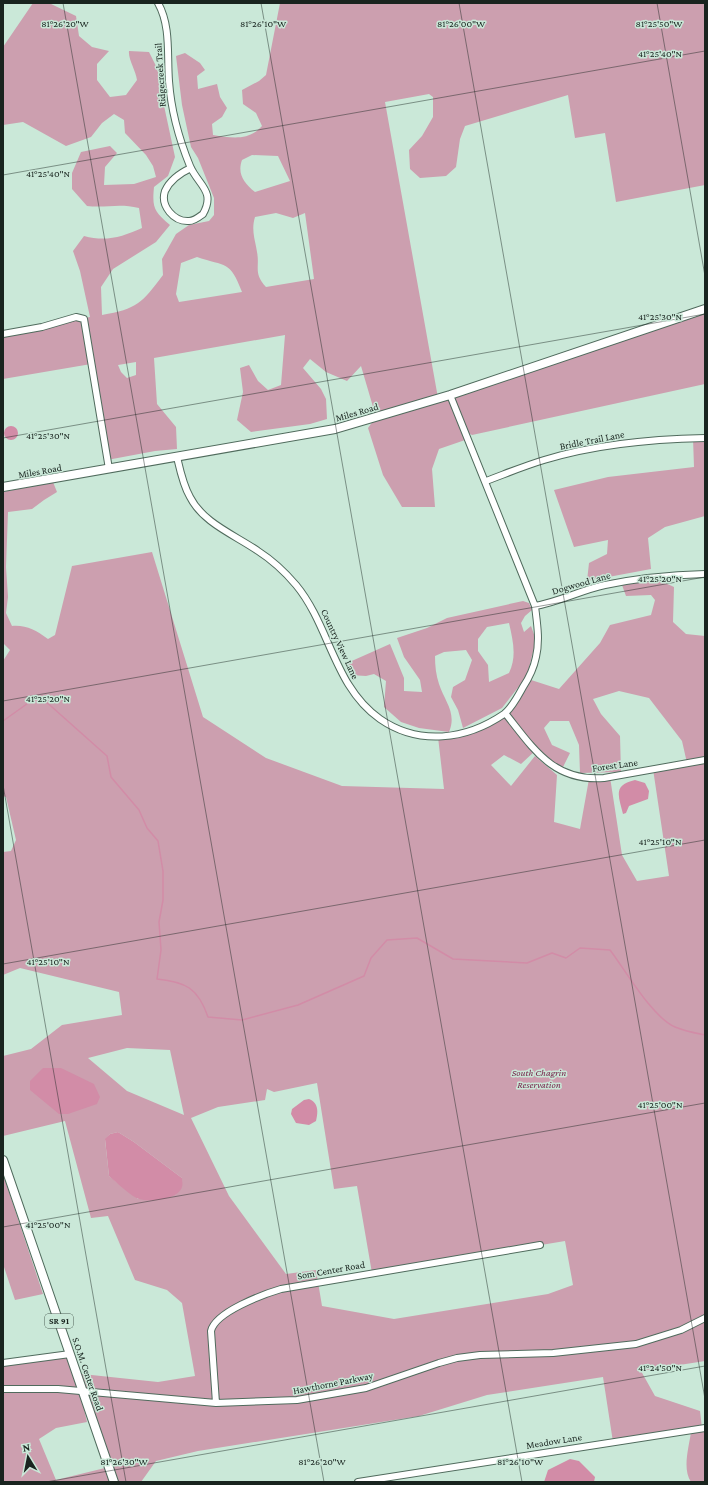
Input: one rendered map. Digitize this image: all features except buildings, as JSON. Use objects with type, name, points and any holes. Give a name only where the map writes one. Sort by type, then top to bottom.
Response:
[{"type":"main road","name":"Miles Road","points":[[3,487],[335,429],[450,395],[705,309]]},
{"type":"main road","name":"S.O.M. Center Road","points":[[3,1160],[114,1482]]},
{"type":"street","name":"Ridgecreek Trail","points":[[158,3],[164,20],[168,39],[169,82],[173,112],[190,168],[204,187],[208,201],[203,214],[190,221],[181,220],[172,215],[165,204],[164,198],[166,191],[176,177],[190,168]]},
{"type":"street","points":[[3,334],[42,327],[76,317],[84,318],[109,469]]},
{"type":"street","name":"Country View Lane","points":[[177,457],[190,498],[202,513],[259,551],[283,571],[300,590],[320,621],[350,688],[365,708],[396,728],[432,737],[451,737],[470,732],[505,713],[528,679],[536,658],[539,637],[535,606],[486,481],[450,395]]},
{"type":"street","name":"Bridle Trail Lane","points":[[486,481],[544,460],[604,446],[669,438],[705,438]]},
{"type":"street","name":"Dogwood Lane","points":[[535,606],[604,585],[641,578],[705,574]]},
{"type":"street","name":"Forest Lane","points":[[505,713],[538,755],[561,771],[575,776],[589,779],[604,778],[705,760]]},
{"type":"street","name":"Som Center Road","points":[[216,1403],[211,1331],[212,1325],[231,1310],[250,1299],[289,1288],[540,1245]]},
{"type":"street","name":"Hawthorne Parkway","points":[[3,1389],[37,1388],[216,1403],[283,1402],[332,1395],[382,1383],[457,1358],[480,1355],[553,1353],[636,1344],[681,1330],[705,1318]]},
{"type":"street","points":[[3,1363],[70,1354]]},
{"type":"street","name":"Meadow Lane","points":[[358,1482],[705,1428]]},
{"type":"green space","points":[[33,3],[49,3],[76,16],[79,36],[92,47],[109,51],[97,64],[97,80],[110,97],[126,95],[137,80],[129,51],[149,52],[159,72],[160,87],[175,157],[168,176],[154,187],[153,200],[157,212],[170,225],[156,242],[113,269],[101,287],[102,315],[114,313],[131,307],[144,298],[163,275],[162,259],[176,234],[189,225],[209,221],[214,215],[214,198],[198,158],[191,147],[182,105],[176,56],[185,53],[200,63],[205,70],[197,76],[198,89],[217,84],[220,97],[227,108],[222,117],[212,124],[213,135],[240,137],[252,134],[262,126],[256,113],[243,104],[242,90],[259,81],[266,75],[280,3],[705,3],[705,185],[616,202],[605,133],[575,138],[568,95],[465,126],[460,139],[456,167],[446,176],[420,178],[410,169],[409,150],[422,136],[433,117],[433,97],[429,94],[385,102],[438,398],[705,309],[705,384],[472,435],[465,431],[468,439],[439,449],[432,469],[435,507],[402,507],[383,475],[368,428],[376,417],[361,366],[347,381],[326,372],[310,359],[303,368],[321,389],[326,399],[327,419],[310,424],[251,432],[237,420],[243,392],[240,368],[249,365],[258,381],[268,390],[281,385],[285,335],[154,358],[157,404],[176,427],[177,449],[155,451],[107,460],[91,364],[3,379],[3,333],[90,317],[80,271],[73,251],[84,236],[100,239],[114,238],[142,228],[139,208],[125,206],[87,206],[72,189],[72,173],[81,152],[110,146],[117,153],[105,167],[104,185],[134,184],[156,177],[153,166],[146,155],[125,133],[124,120],[114,114],[102,123],[91,137],[66,146],[23,122],[3,125],[3,47]],"holes":[[[252,155],[278,156],[290,181],[255,192],[242,178],[240,170],[242,160]],[[276,213],[293,218],[305,213],[314,279],[266,287],[258,274],[258,257],[253,230],[255,217]],[[197,257],[226,266],[234,274],[242,292],[179,302],[176,294],[181,263]],[[136,362],[136,375],[127,378],[121,372],[118,365]]]},
{"type":"green space","points":[[693,438],[705,438],[705,516],[665,527],[648,538],[651,569],[587,581],[589,563],[607,554],[608,540],[574,547],[554,490],[608,477],[694,467]]},
{"type":"green space","name":"South Chagrin Reservation","points":[[53,482],[57,492],[32,509],[8,512],[6,567],[8,597],[6,613],[12,626],[22,626],[31,629],[48,639],[55,635],[72,566],[152,552],[203,717],[266,758],[342,786],[444,789],[438,737],[451,737],[505,713],[528,679],[559,689],[600,643],[610,625],[651,615],[655,600],[651,595],[626,596],[622,585],[642,580],[654,580],[674,587],[673,622],[686,634],[705,636],[705,1361],[641,1371],[655,1396],[700,1411],[702,1428],[613,1442],[603,1377],[487,1395],[419,1416],[198,1451],[156,1461],[141,1482],[3,1482],[3,1363],[70,1354],[77,1373],[82,1374],[158,1382],[195,1376],[182,1303],[167,1290],[135,1280],[108,1216],[91,1218],[65,1121],[3,1136],[3,1056],[31,1049],[62,1025],[122,1015],[119,992],[20,968],[3,975],[3,852],[11,851],[16,840],[6,797],[3,796],[3,661],[10,650],[3,643],[3,492]],"holes":[[[619,691],[649,698],[682,741],[687,763],[653,769],[669,876],[637,881],[622,855],[610,777],[589,779],[580,829],[554,822],[557,775],[535,756],[511,786],[491,765],[504,755],[521,764],[535,751],[561,771],[570,753],[552,745],[544,728],[550,721],[569,721],[579,745],[580,773],[621,772],[620,736],[601,714],[593,699]],[[127,1048],[170,1050],[184,1115],[127,1091],[88,1058]],[[317,1083],[334,1189],[357,1186],[372,1273],[565,1241],[573,1285],[548,1294],[394,1319],[322,1306],[316,1270],[286,1274],[229,1196],[191,1118],[218,1107],[265,1100],[267,1089],[274,1092]],[[118,1132],[134,1142],[182,1178],[138,1199],[109,1176],[105,1140],[110,1134]],[[89,1408],[109,1467],[56,1480],[39,1439],[56,1428],[87,1422],[84,1409]]]},
{"type":"green space","points":[[523,601],[529,603],[532,610],[525,616],[521,623],[524,632],[531,626],[536,640],[527,676],[502,708],[463,728],[458,710],[451,697],[453,687],[465,680],[472,660],[466,650],[444,652],[435,656],[438,681],[451,713],[452,719],[449,732],[419,728],[401,722],[384,707],[386,681],[374,674],[366,676],[350,675],[345,664],[390,644],[404,678],[404,691],[422,692],[420,680],[404,657],[397,638],[427,628],[447,618]],"holes":[[[509,623],[514,654],[509,673],[489,682],[488,665],[478,651],[478,639],[487,627]]]},
{"type":"green space","points":[[3,1174],[43,1294],[15,1300],[3,1264]]},
{"type":"green space","points":[[705,1430],[705,1482],[691,1482],[688,1477],[687,1464],[691,1432]]},
{"type":"shaded area","points":[[8,426],[14,426],[18,430],[18,436],[14,440],[8,440],[4,436],[4,430]]},
{"type":"shaded area","points":[[635,780],[645,783],[649,791],[648,799],[629,806],[626,813],[623,814],[619,797],[620,788],[628,782]]},
{"type":"shaded area","points":[[43,1068],[61,1068],[94,1084],[100,1097],[97,1104],[68,1114],[59,1114],[30,1090],[30,1081]]},
{"type":"shaded area","points":[[309,1099],[316,1105],[316,1121],[309,1125],[296,1123],[291,1114],[292,1109],[304,1100]]},
{"type":"shaded area","points":[[118,1132],[134,1142],[182,1178],[182,1186],[175,1195],[156,1200],[139,1199],[109,1176],[105,1139],[110,1134]]},
{"type":"shaded area","points":[[570,1459],[579,1461],[595,1477],[594,1482],[544,1482],[548,1470]]},
{"type":"waterway","points":[[3,721],[31,701],[43,699],[107,756],[111,777],[139,810],[147,828],[158,841],[163,871],[163,900],[159,922],[161,950],[157,979],[176,982],[190,988],[200,999],[208,1017],[242,1020],[298,1005],[364,976],[371,958],[387,940],[417,938],[453,959],[527,963],[552,953],[566,958],[580,948],[610,950],[640,993],[657,1014],[666,1022],[675,1027],[705,1035]]}]
